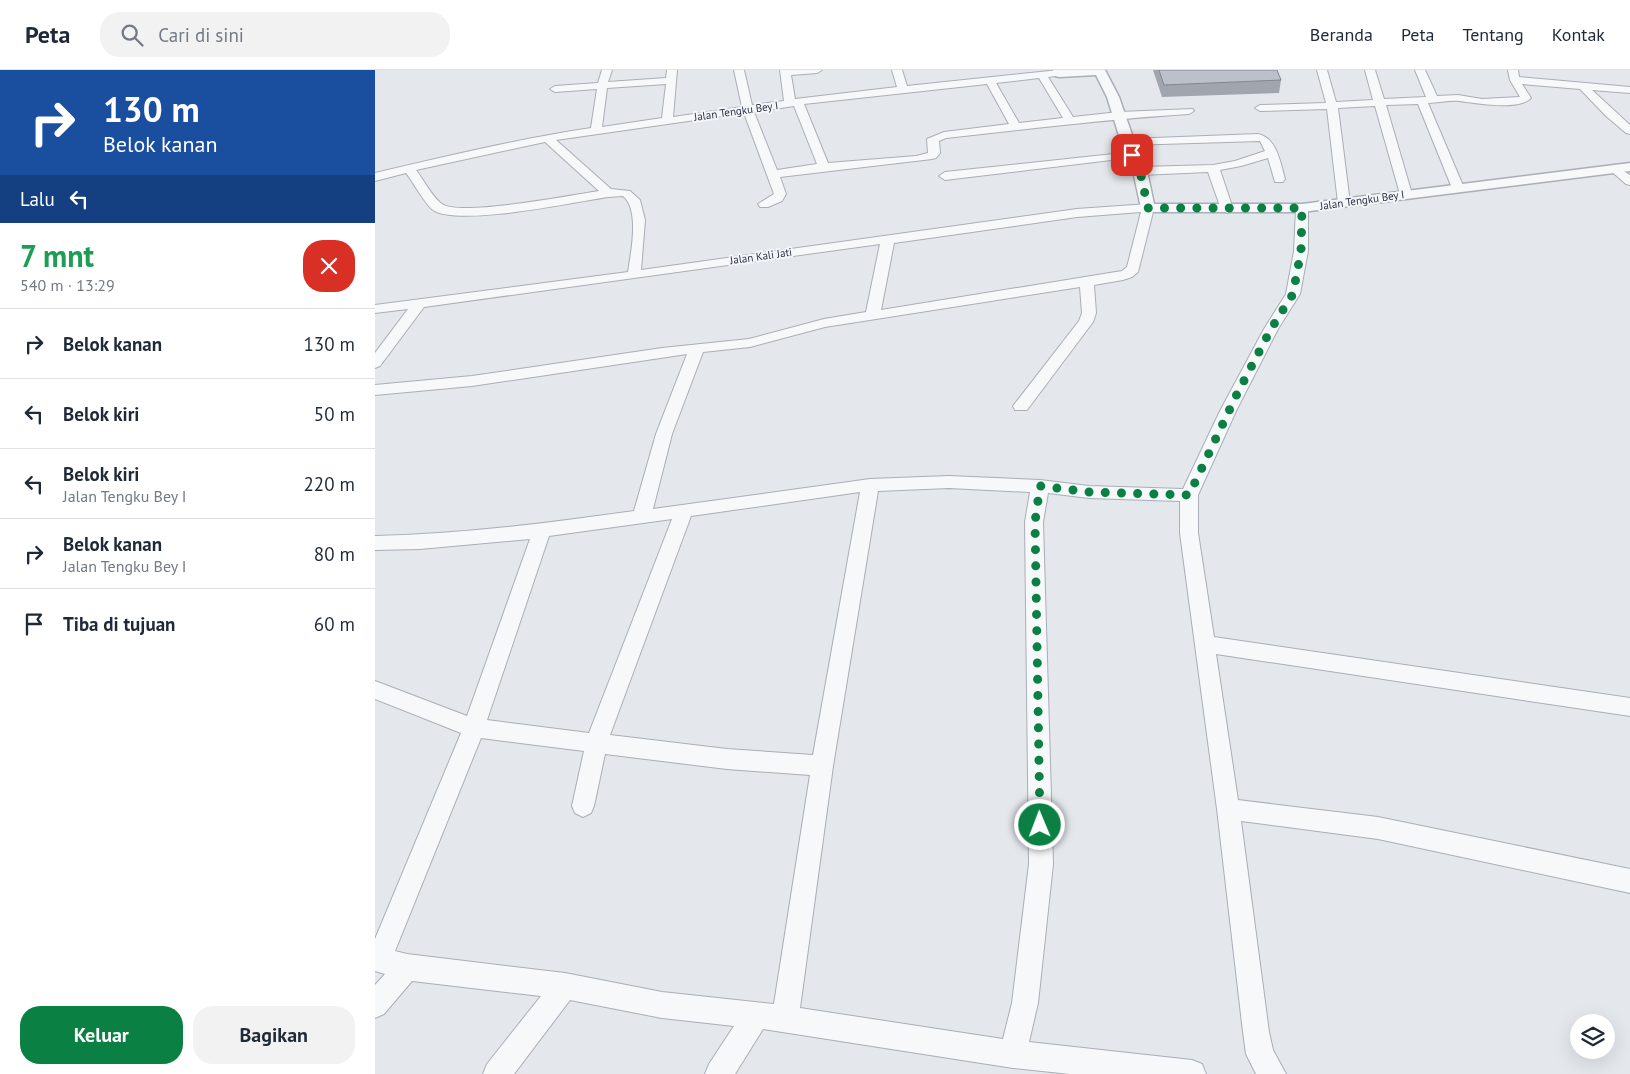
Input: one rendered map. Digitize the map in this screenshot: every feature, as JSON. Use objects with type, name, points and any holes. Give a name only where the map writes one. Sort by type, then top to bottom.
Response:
[{"type":"street","points":[[597,131],[602,87],[607,70]]},
{"type":"street","points":[[739,70],[748,110],[780,194],[777,198],[764,204]]},
{"type":"street","points":[[817,70],[785,71],[794,103],[821,157],[822,167]]},
{"type":"street","points":[[897,70],[903,89]]},
{"type":"street","points":[[1322,70],[1332,106],[1344,203]]},
{"type":"street","points":[[1370,70],[1406,194]]},
{"type":"street","points":[[1420,70],[1428,100],[1458,188]]},
{"type":"street","name":"Jalan Tengku Bey I","points":[[375,176],[547,138],[794,103],[989,79],[1042,75],[1059,71],[1105,71],[1130,149],[1140,171],[1148,208],[1302,208],[1623,168]]},
{"type":"street","points":[[555,88],[602,87],[671,75],[667,121]]},
{"type":"street","points":[[1042,75],[1071,122]]},
{"type":"street","points":[[1260,108],[1332,106],[1458,98],[1482,102],[1522,100],[1526,98],[1514,75]]},
{"type":"street","points":[[1514,75],[1583,86],[1630,90]]},
{"type":"street","points":[[989,79],[1015,127]]},
{"type":"street","points":[[1583,86],[1610,114],[1630,131]]},
{"type":"street","points":[[773,174],[822,167],[926,157],[934,153],[931,141],[937,136],[1119,115],[1189,111]]},
{"type":"street","points":[[945,176],[1130,149],[1258,137],[1264,139],[1272,153],[1279,178]]},
{"type":"street","points":[[547,138],[608,193]]},
{"type":"street","points":[[1140,171],[1213,168],[1237,164],[1272,153]]},
{"type":"street","points":[[1213,168],[1227,209]]},
{"type":"street","points":[[1623,168],[1630,181]]},
{"type":"street","points":[[409,169],[437,207],[450,212],[489,211],[608,193],[619,192],[629,195],[636,206],[639,216],[634,275]]},
{"type":"street","points":[[375,390],[472,381],[697,348],[750,343],[824,322],[1118,277],[1127,274],[1133,269],[1148,208]]},
{"type":"street","name":"Jalan Kali Jati","points":[[375,309],[1077,213],[1148,208]]},
{"type":"street","points":[[1271,1074],[1260,1054],[1256,1032],[1228,809],[1189,533],[1189,495],[1249,370],[1271,329],[1293,294],[1301,251],[1302,208]]},
{"type":"street","points":[[873,315],[888,239]]},
{"type":"street","points":[[1021,406],[1086,322],[1089,313],[1087,282]]},
{"type":"street","points":[[375,363],[420,303]]},
{"type":"street","points":[[642,516],[664,434],[697,348]]},
{"type":"street","points":[[375,543],[419,542],[542,530],[870,485],[949,482],[1040,486],[1089,492],[1189,495]]},
{"type":"street","points":[[785,1020],[822,766],[870,485]]},
{"type":"street","points":[[1013,1054],[1025,1003],[1041,864],[1035,522],[1040,486]]},
{"type":"street","points":[[583,806],[596,744],[684,510]]},
{"type":"street","points":[[542,530],[474,728],[377,959],[407,968],[565,986],[662,1005],[757,1015],[1013,1054],[1192,1074]]},
{"type":"street","points":[[1204,644],[1630,707]]},
{"type":"street","points":[[375,690],[474,728],[727,760],[822,766]]},
{"type":"street","points":[[1228,809],[1378,828],[1630,882]]},
{"type":"street","points":[[375,1005],[407,968]]},
{"type":"street","points":[[497,1074],[565,986]]},
{"type":"street","points":[[719,1074],[757,1015]]},
{"type":"building","points":[[1159,70],[1277,70],[1281,80],[1164,85]]},
{"type":"route","points":[[1040,825],[1035,522],[1040,486],[1089,492],[1189,495],[1228,410],[1271,329],[1293,294],[1301,251],[1302,208],[1148,208],[1140,171],[1132,155]]}]
